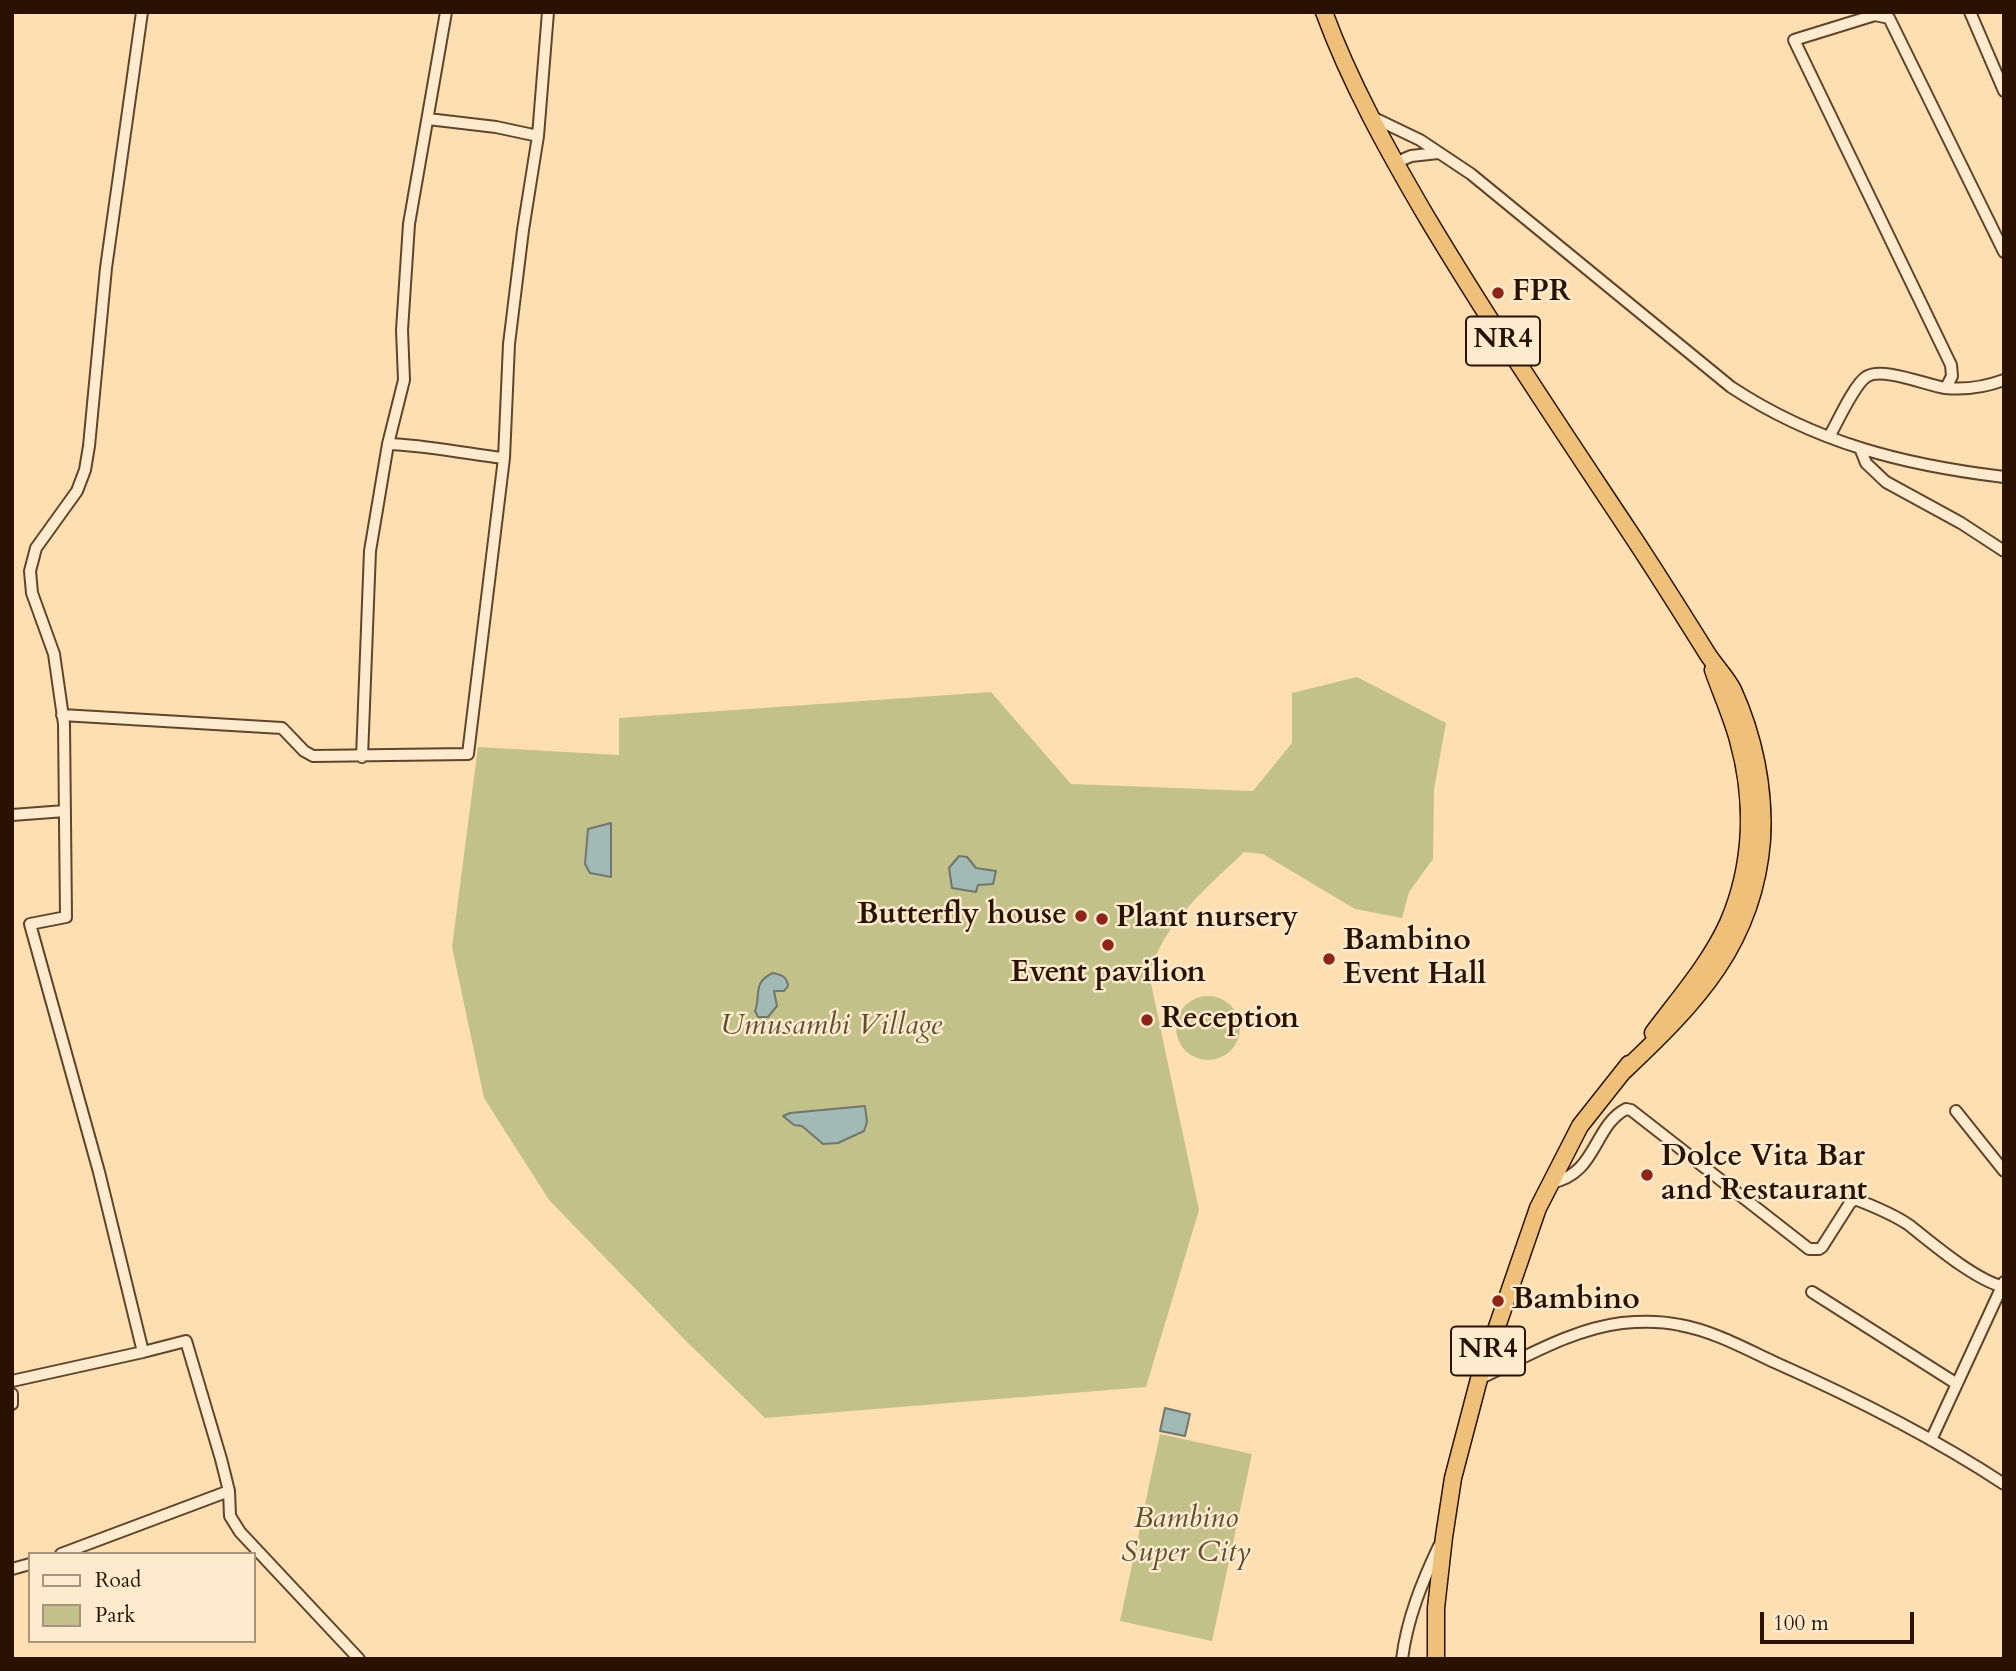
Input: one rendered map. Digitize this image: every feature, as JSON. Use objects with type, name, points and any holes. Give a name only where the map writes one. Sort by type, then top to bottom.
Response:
[{"type":"highway","name":"NR4","points":[[1326,13],[1395,163],[1475,299],[1660,578],[1707,655],[1732,687],[1749,731],[1759,774],[1762,808],[1762,839],[1757,873],[1746,911],[1717,970],[1698,997],[1675,1023],[1624,1071],[1580,1126],[1538,1208],[1479,1379],[1453,1478],[1436,1608],[1436,1659]]},
{"type":"street","points":[[142,12],[106,268],[85,470],[77,491],[36,548],[30,571],[32,593],[54,654],[62,715],[66,917],[30,924],[99,1172],[143,1352]]},
{"type":"street","points":[[362,757],[370,551],[388,444],[404,380],[402,330],[409,224],[446,12]]},
{"type":"street","points":[[62,715],[282,729],[309,755],[362,757],[468,754],[504,458],[509,344],[538,136],[548,12]]},
{"type":"street","points":[[1970,12],[2004,92]]},
{"type":"street","points":[[1946,388],[1952,376],[1951,365],[1794,40],[1875,15],[1889,18],[2004,253]]},
{"type":"street","points":[[1372,117],[1420,140],[1438,152],[1498,196],[1731,387],[1789,422],[1860,448],[1931,467],[2004,477]]},
{"type":"street","points":[[428,119],[496,127],[538,136]]},
{"type":"street","points":[[1395,163],[1411,156],[1438,152]]},
{"type":"street","points":[[1829,437],[1860,383],[1870,374],[1882,373],[1946,388],[1970,388],[2004,380]]},
{"type":"street","points":[[388,444],[422,445],[459,453],[504,458]]},
{"type":"street","points":[[1860,448],[1866,463],[1886,482],[1961,523],[2004,551]]},
{"type":"street","points":[[12,815],[65,811]]},
{"type":"street","points":[[1550,1183],[1565,1180],[1580,1168],[1613,1119],[1626,1109],[1631,1110],[1802,1245],[1815,1250],[1822,1247],[1855,1199],[1908,1224],[1931,1244],[2003,1285],[1931,1440]]},
{"type":"street","points":[[1956,1111],[2004,1171]]},
{"type":"street","points":[[1812,1292],[1957,1384]]},
{"type":"street","points":[[1479,1379],[1590,1330],[1622,1323],[1679,1325],[1705,1332],[1800,1373],[1931,1440],[2004,1484]]},
{"type":"street","points":[[12,1381],[186,1341],[229,1492],[230,1516],[240,1532],[359,1659]]},
{"type":"street","points":[[12,1394],[12,1404]]},
{"type":"street","points":[[66,1552],[229,1492]]},
{"type":"street","points":[[1402,1659],[1405,1637],[1421,1583],[1444,1537]]},
{"type":"green space","name":"Umusambi Village","points":[[1357,677],[1446,723],[1434,789],[1433,859],[1409,892],[1402,918],[1355,909],[1263,854],[1244,852],[1188,907],[1165,938],[1149,974],[1199,1210],[1146,1387],[765,1418],[549,1200],[484,1098],[452,947],[478,747],[619,755],[619,718],[991,692],[1071,784],[1253,791],[1292,743],[1292,693]]},
{"type":"green space","points":[[1208,996],[1226,1002],[1234,1010],[1240,1028],[1234,1046],[1226,1054],[1208,1060],[1190,1054],[1182,1046],[1176,1028],[1182,1010],[1190,1002]]},
{"type":"green space","name":"Bambino Super City","points":[[1160,1434],[1252,1454],[1212,1641],[1120,1621]]},
{"type":"water","points":[[611,823],[611,877],[590,873],[585,864],[588,829]]},
{"type":"water","points":[[959,856],[967,857],[976,868],[996,871],[993,884],[978,885],[976,892],[952,888],[949,868]]},
{"type":"water","points":[[773,973],[785,978],[788,986],[784,991],[774,991],[777,1006],[768,1017],[758,1017],[755,1011],[758,990],[762,981]]},
{"type":"water","points":[[865,1106],[867,1122],[864,1131],[838,1143],[823,1144],[802,1126],[794,1125],[783,1116],[790,1113]]},
{"type":"water","points":[[1165,1408],[1190,1414],[1185,1436],[1160,1431]]},
{"type":"place","name":"FPR","points":[[1498,293]]},
{"type":"place","name":"Butterfly house","points":[[1081,916]]},
{"type":"place","name":"Plant nursery","points":[[1102,919]]},
{"type":"place","name":"Event pavilion","points":[[1108,945]]},
{"type":"place","name":"Bambino Event Hall","points":[[1329,959]]},
{"type":"place","name":"Reception","points":[[1147,1020]]},
{"type":"place","name":"Dolce Vita Bar and Restaurant","points":[[1647,1175]]},
{"type":"place","name":"Bambino","points":[[1498,1301]]}]
